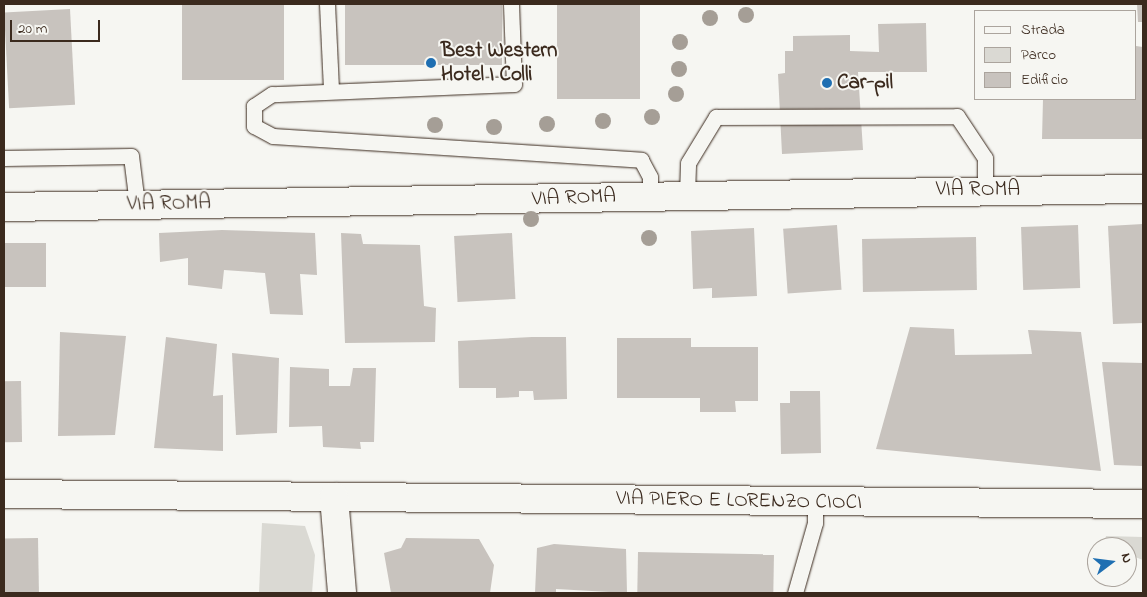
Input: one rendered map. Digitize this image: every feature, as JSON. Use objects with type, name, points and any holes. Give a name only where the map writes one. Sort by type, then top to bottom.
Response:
[{"type":"street","name":"VIA ROMA","points":[[4,207],[687,194],[1143,188]]},
{"type":"street","name":"VIA PIERO E LORENZO CIOCI","points":[[4,494],[815,503],[1143,504]]},
{"type":"street","points":[[334,497],[342,593]]},
{"type":"lane","points":[[328,4],[331,90]]},
{"type":"lane","points":[[511,4],[514,84],[331,90],[272,94],[254,106],[254,126],[273,136],[641,160],[650,177],[650,195]]},
{"type":"lane","points":[[687,194],[688,163],[716,117],[957,116],[985,158],[985,190]]},
{"type":"lane","points":[[4,158],[131,156],[137,204]]},
{"type":"lane","points":[[795,593],[815,523],[815,503]]},
{"type":"green space","points":[[262,523],[305,526],[315,555],[312,593],[259,593]]},
{"type":"green space","points":[[1106,536],[1143,537],[1143,560],[1137,558],[1137,537]]},
{"type":"building","points":[[182,4],[284,4],[284,80],[182,80]]},
{"type":"building","points":[[345,4],[502,4],[502,65],[345,65]]},
{"type":"building","points":[[557,4],[640,4],[640,99],[557,99]]},
{"type":"building","points":[[1137,4],[1143,4],[1143,22],[1138,22]]},
{"type":"building","points":[[70,9],[75,105],[9,108],[4,12]]},
{"type":"building","points":[[926,23],[927,72],[858,72],[863,150],[782,154],[778,74],[785,73],[785,51],[793,51],[793,36],[850,35],[850,51],[879,52],[878,24]]},
{"type":"building","points":[[1137,46],[1143,47],[1143,139],[1042,139],[1043,100],[1137,100]]},
{"type":"building","points":[[1143,224],[1143,323],[1113,324],[1108,226]]},
{"type":"building","points":[[837,225],[842,290],[788,294],[783,229]]},
{"type":"building","points":[[1078,225],[1080,288],[1023,290],[1021,227]]},
{"type":"building","points":[[754,228],[757,296],[712,298],[712,288],[693,289],[691,231]]},
{"type":"building","points":[[222,230],[315,233],[317,275],[300,274],[303,315],[270,314],[265,273],[224,270],[222,289],[188,285],[188,258],[160,262],[159,233]]},
{"type":"building","points":[[341,233],[361,234],[363,244],[420,245],[424,306],[436,308],[435,342],[345,343]]},
{"type":"building","points":[[512,233],[515,299],[458,302],[454,236]]},
{"type":"building","points":[[976,237],[977,290],[863,292],[862,239]]},
{"type":"building","points":[[4,243],[46,243],[46,287],[4,287]]},
{"type":"building","points":[[910,327],[954,329],[955,355],[1032,354],[1028,330],[1081,332],[1101,471],[876,449]]},
{"type":"building","points":[[60,332],[126,336],[115,435],[58,436]]},
{"type":"building","points":[[166,337],[217,344],[213,396],[223,395],[223,451],[154,448]]},
{"type":"building","points":[[566,337],[567,399],[534,400],[533,391],[519,391],[519,397],[496,398],[496,388],[459,388],[458,341]]},
{"type":"building","points":[[617,338],[691,338],[691,347],[758,347],[758,401],[735,401],[736,412],[700,412],[700,398],[617,398]]},
{"type":"building","points":[[232,353],[279,358],[277,433],[236,435]]},
{"type":"building","points":[[1102,362],[1143,363],[1143,466],[1114,465]]},
{"type":"building","points":[[290,367],[329,369],[329,386],[350,386],[353,368],[376,368],[374,442],[360,442],[361,449],[323,447],[322,426],[289,427]]},
{"type":"building","points":[[4,381],[21,381],[22,442],[5,442]]},
{"type":"building","points":[[790,391],[820,391],[821,453],[781,454],[780,403],[790,403]]},
{"type":"building","points":[[38,538],[39,592],[5,593],[4,539]]},
{"type":"building","points":[[406,538],[479,539],[494,565],[490,593],[391,593],[384,553],[401,548]]},
{"type":"building","points":[[554,544],[626,549],[627,593],[556,589],[556,593],[535,593],[537,548]]},
{"type":"building","points":[[638,552],[774,554],[773,593],[637,593]]},
{"type":"place","name":"Best Western Hotel I Colli","points":[[431,63]]},
{"type":"place","name":"Car-pil","points":[[827,83]]}]
